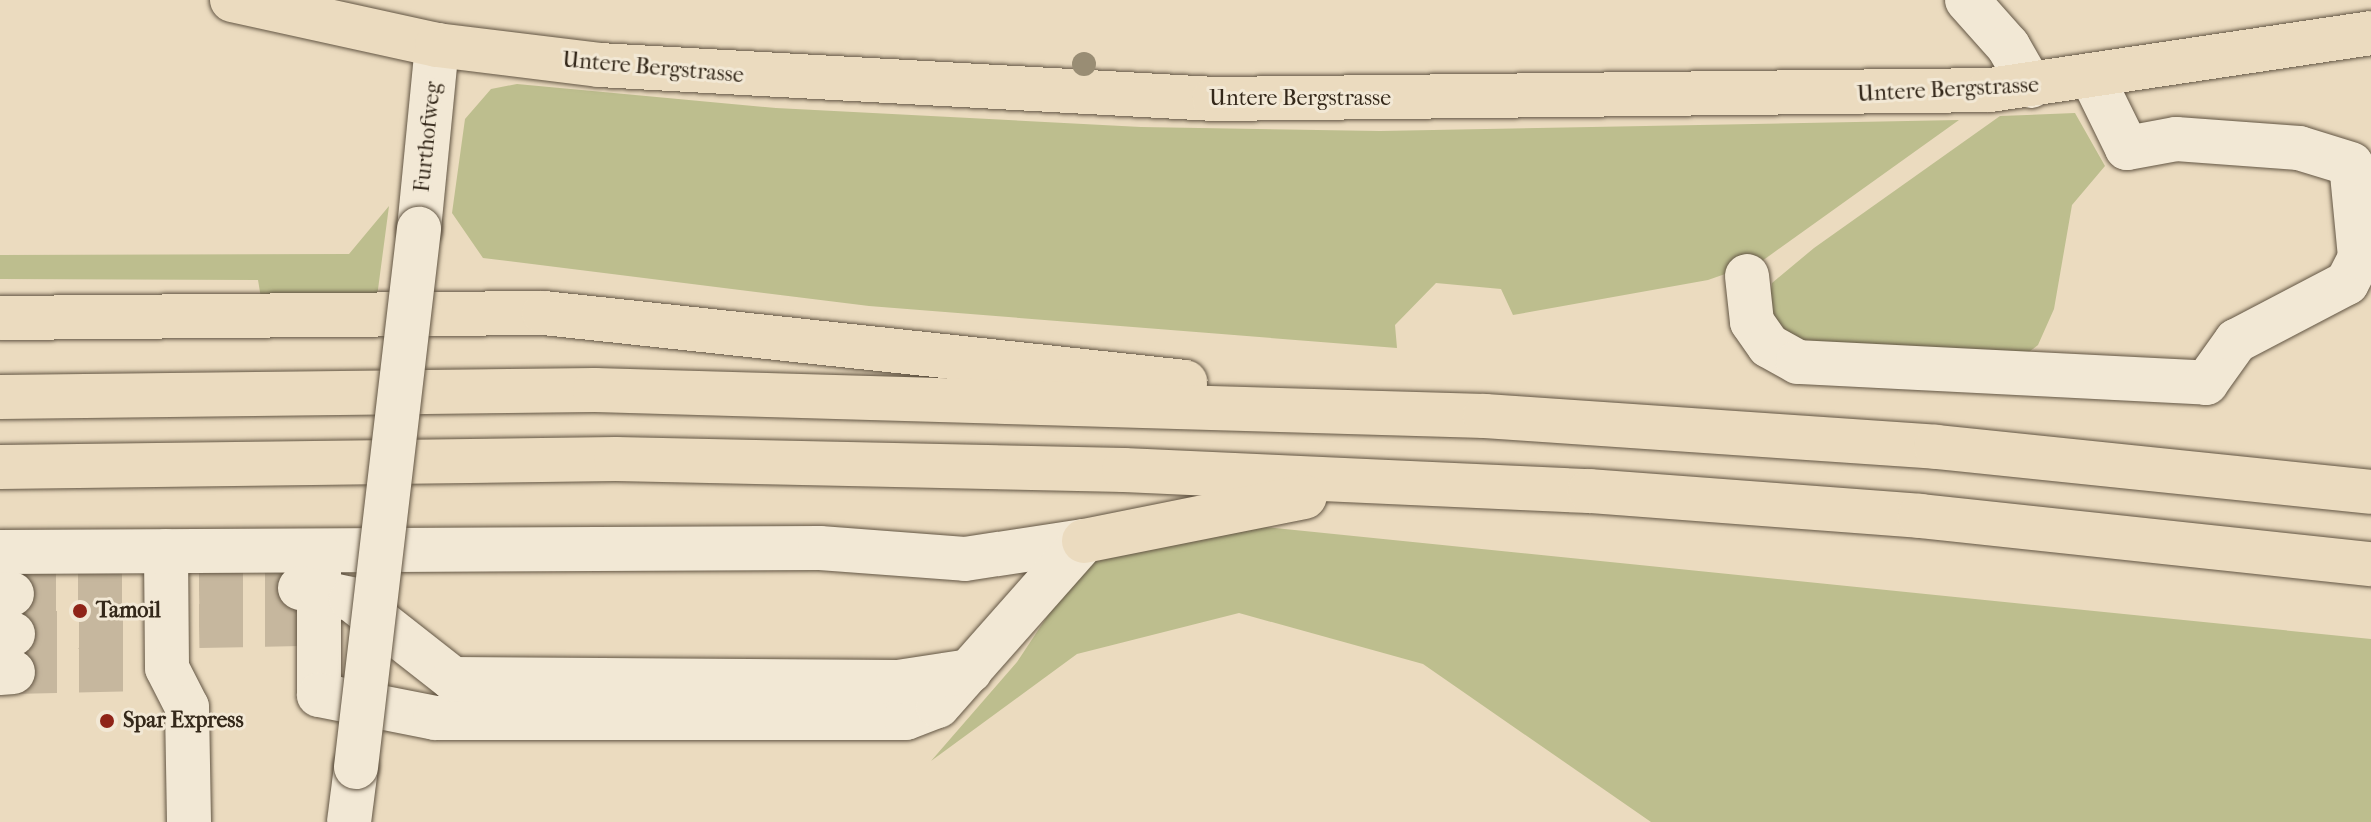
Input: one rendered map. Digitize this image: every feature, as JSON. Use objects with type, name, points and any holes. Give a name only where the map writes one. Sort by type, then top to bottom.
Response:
[{"type":"main road","name":"Untere Bergstrasse","points":[[232,0],[437,45],[736,76],[1214,99],[1878,95],[2093,79],[2371,33]]},
{"type":"main road","points":[[0,318],[544,313],[1485,416]]},
{"type":"main road","points":[[0,397],[595,390],[1485,416],[1936,447],[2371,492]]},
{"type":"main road","points":[[0,467],[616,459],[1398,482],[1920,516],[2371,564]]},
{"type":"main road","points":[[1084,541],[1398,482]]},
{"type":"street","points":[[1967,0],[2008,46],[2031,86]]},
{"type":"street","name":"Furthofweg","points":[[349,822],[419,229],[437,45]]},
{"type":"street","points":[[1747,276],[1752,322],[1769,346],[1798,362],[2206,383],[2236,341],[2347,283],[2360,257],[2351,164],[2299,148],[2191,140],[2127,148],[2093,79]]},
{"type":"street","points":[[0,552],[166,616],[318,596],[400,548],[820,548],[965,559],[1084,541]]},
{"type":"street","points":[[318,596],[319,695],[435,718],[906,718],[938,706],[1084,541]]},
{"type":"street","points":[[318,596],[453,679],[495,718]]},
{"type":"street","points":[[166,616],[187,707],[189,822]]},
{"type":"street","points":[[453,679],[898,682],[970,671]]},
{"type":"green space","points":[[517,84],[776,108],[1141,127],[1380,131],[1959,120],[1762,261],[1708,280],[1513,315],[1501,289],[1436,283],[1395,325],[1397,348],[869,306],[483,258],[452,213],[465,119],[491,89]]},
{"type":"green space","points":[[2075,113],[2105,166],[2072,205],[2054,309],[2038,345],[2016,362],[1784,342],[1767,313],[1772,283],[1814,248],[2000,116]]},
{"type":"green space","points":[[389,206],[377,297],[261,298],[258,280],[0,279],[0,255],[349,254]]},
{"type":"green space","points":[[1264,527],[2371,639],[2371,822],[1651,822],[1423,664],[1239,613],[1077,654],[931,761],[1017,662],[1082,564]]},
{"type":"tunnel","points":[[199,590],[300,588]]},
{"type":"tunnel","points":[[12,594],[141,592]]},
{"type":"tunnel","points":[[199,626],[301,624]]},
{"type":"tunnel","points":[[13,634],[142,631]]},
{"type":"tunnel","points":[[13,672],[143,669]]},
{"type":"place","name":"Tamoil","points":[[80,611]]},
{"type":"place","name":"Spar Express","points":[[107,721]]}]
